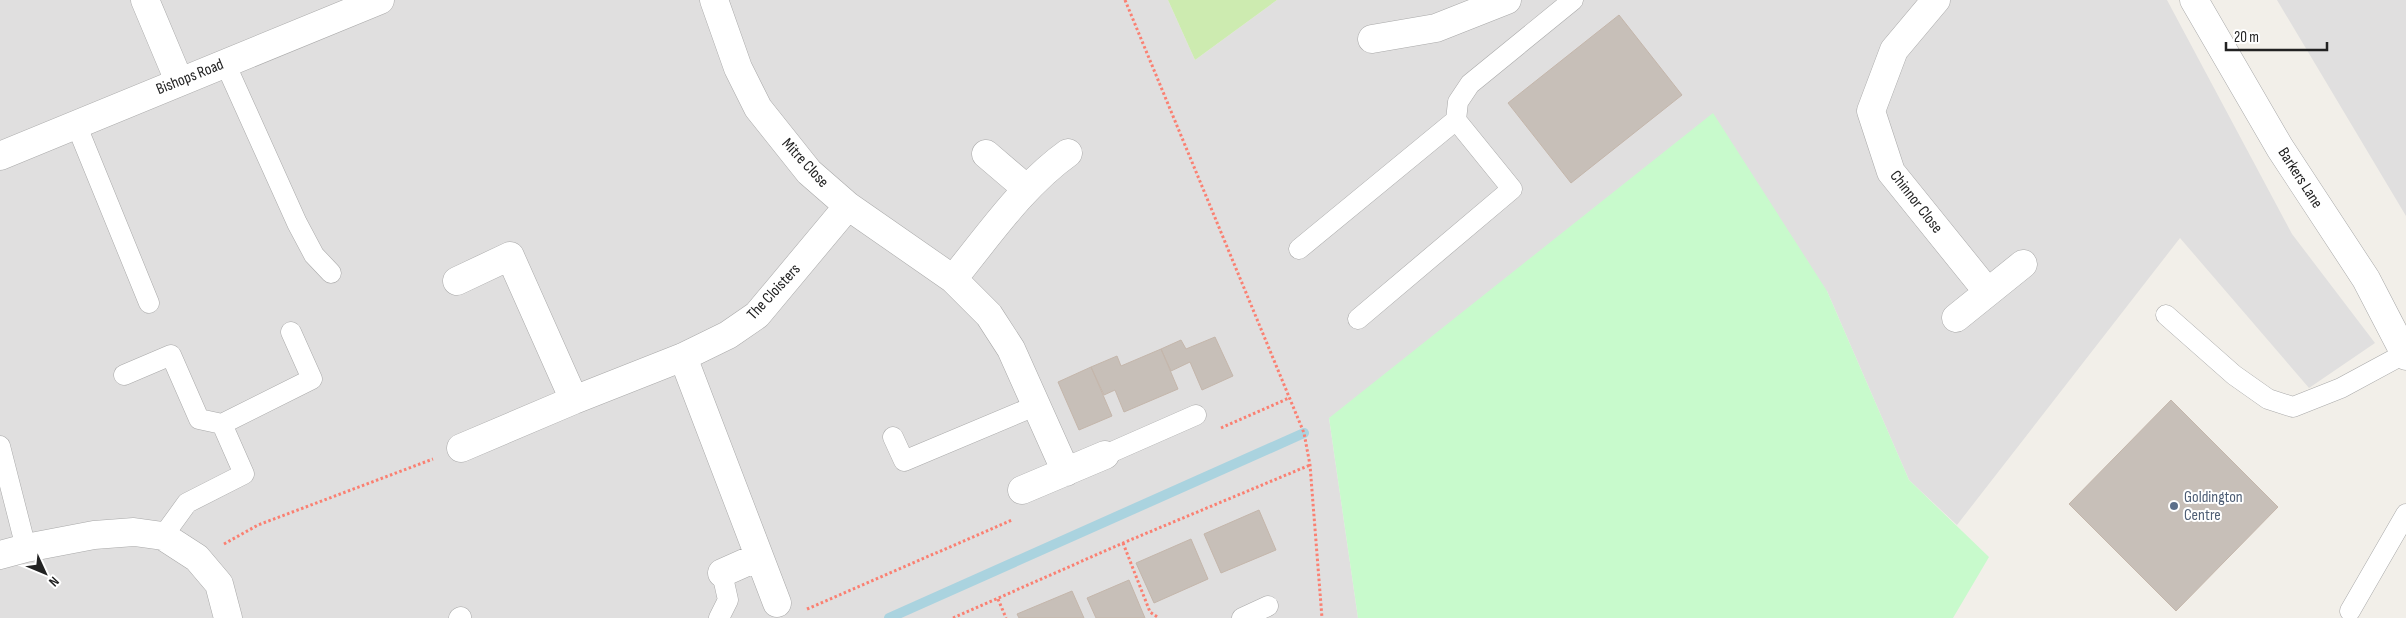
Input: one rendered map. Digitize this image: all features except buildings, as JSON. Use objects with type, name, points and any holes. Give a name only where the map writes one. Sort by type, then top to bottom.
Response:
[{"type":"street","points":[[145,0],[179,81]]},
{"type":"street","name":"Bishops Road","points":[[0,156],[380,0]]},
{"type":"street","name":"Mitre Close","points":[[714,0],[738,68],[758,108],[809,172],[848,206],[953,279],[989,316],[1011,349],[1066,472]]},
{"type":"street","points":[[1372,39],[1436,28],[1507,0]]},
{"type":"street","name":"Chinnor Close","points":[[1936,0],[1894,50],[1871,111],[1890,172],[1987,291]]},
{"type":"street","name":"Barkers Lane","points":[[2194,0],[2280,148],[2366,279],[2405,355]]},
{"type":"street","points":[[953,279],[1027,189],[1050,166],[1068,153]]},
{"type":"street","points":[[986,154],[1027,189]]},
{"type":"street","name":"The Cloisters","points":[[462,448],[574,400],[683,357],[728,335],[757,314],[848,206]]},
{"type":"street","points":[[457,281],[510,256],[574,400]]},
{"type":"street","points":[[1956,318],[1987,291],[2024,264]]},
{"type":"street","points":[[683,357],[758,556],[778,603]]},
{"type":"street","points":[[1022,490],[1105,455]]},
{"type":"street","points":[[0,555],[94,535],[134,532],[163,536],[197,558],[219,584],[228,618]]},
{"type":"street","points":[[722,573],[758,556]]},
{"type":"lane","points":[[1299,249],[1456,120],[1458,102],[1470,84],[1573,0]]},
{"type":"lane","points":[[225,63],[297,223],[314,255],[331,273]]},
{"type":"lane","points":[[1358,319],[1512,189],[1456,120]]},
{"type":"lane","points":[[76,124],[150,303]]},
{"type":"lane","points":[[2166,315],[2234,375],[2268,399],[2293,407],[2342,388],[2405,355]]},
{"type":"lane","points":[[124,375],[171,355],[200,419],[222,424],[312,379],[291,332]]},
{"type":"lane","points":[[894,437],[904,461],[1035,406]]},
{"type":"lane","points":[[1105,455],[1196,415]]},
{"type":"lane","points":[[163,536],[187,503],[244,474],[222,424]]},
{"type":"lane","points":[[0,446],[26,548]]},
{"type":"lane","points":[[2350,611],[2406,514]]},
{"type":"lane","points":[[719,618],[728,600],[722,573]]},
{"type":"lane","points":[[1242,618],[1268,606]]},
{"type":"path","points":[[1125,0],[1304,433],[1310,466],[1322,618]]},
{"type":"path","points":[[197,558],[258,525],[462,448]]},
{"type":"path","points":[[953,618],[1123,543],[1310,466]]},
{"type":"path","points":[[1123,543],[1150,612],[1158,618]]},
{"type":"path","points":[[998,599],[1006,618]]},
{"type":"shaded area","points":[[0,0],[1168,0],[1195,60],[1277,0],[2167,0],[2292,234],[2375,343],[2309,388],[2180,238],[1957,525],[1909,480],[1827,291],[1329,418],[1358,618],[0,618]]},
{"type":"shaded area","points":[[2277,0],[2406,0],[2406,216]]},
{"type":"green space","points":[[1168,0],[1277,0],[1195,60]]},
{"type":"green space","points":[[1713,113],[1827,291],[1909,480],[1989,557],[1953,618],[1358,618],[1329,418]]},
{"type":"waterway","points":[[889,618],[1304,433]]},
{"type":"place","name":"Goldington Centre","points":[[2174,506]]}]
